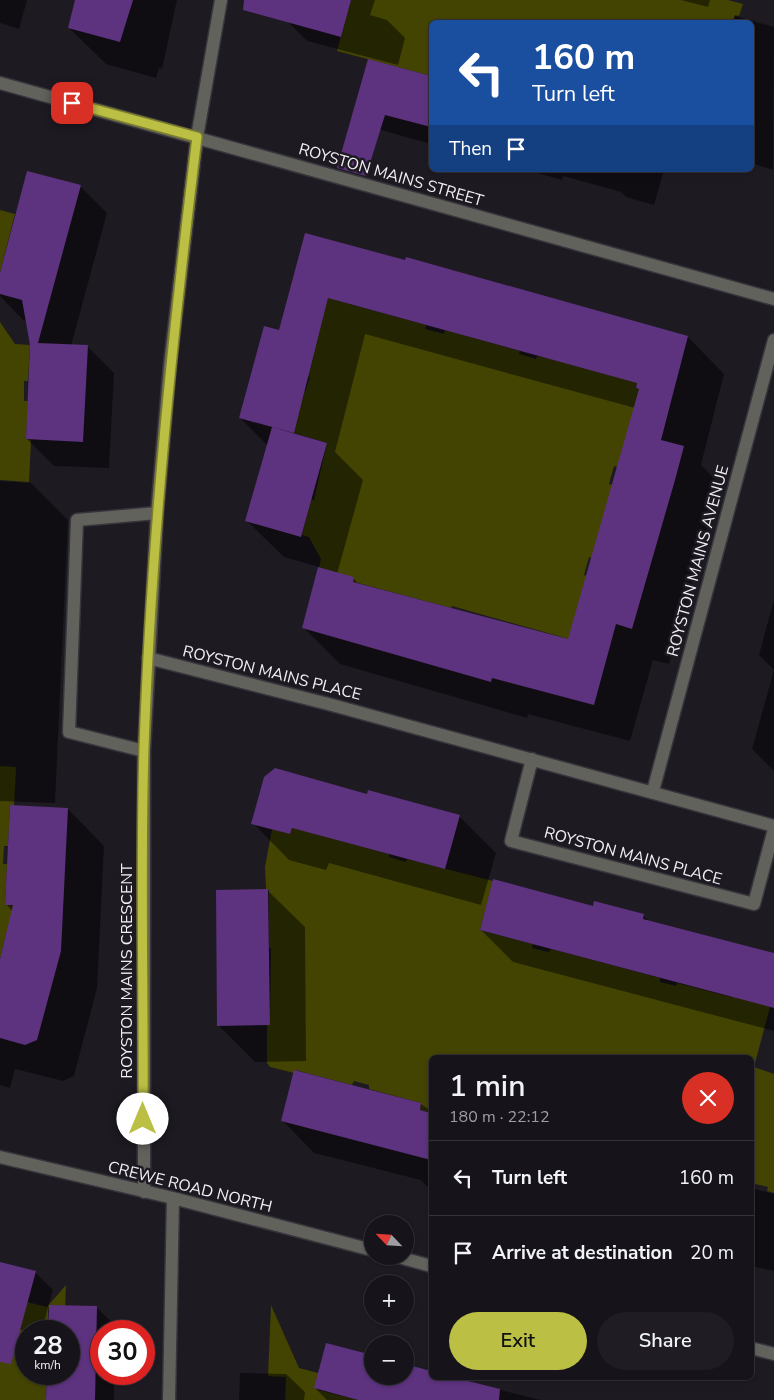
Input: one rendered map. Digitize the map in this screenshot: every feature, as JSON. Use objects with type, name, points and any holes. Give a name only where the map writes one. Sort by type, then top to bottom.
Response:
[{"type":"street","name":"ROYSTON MAINS CRESCENT","points":[[144,1192],[144,751],[157,513],[170,364],[197,137],[221,0]]},
{"type":"street","name":"ROYSTON MAINS STREET","points":[[0,83],[774,299]]},
{"type":"street","name":"ROYSTON MAINS AVENUE","points":[[653,792],[774,340]]},
{"type":"street","points":[[144,751],[69,732],[77,520],[157,513]]},
{"type":"street","name":"ROYSTON MAINS PLACE","points":[[148,658],[532,759],[774,828],[754,904],[511,841],[532,759]]},
{"type":"street","name":"CREWE ROAD NORTH","points":[[0,1157],[174,1198],[364,1248]]},
{"type":"street","points":[[168,1400],[174,1198]]},
{"type":"street","points":[[414,1261],[429,1265]]},
{"type":"street","points":[[754,1349],[774,1354]]},
{"type":"shaded area","points":[[351,0],[728,0],[743,4],[739,16],[735,15],[733,20],[429,20],[429,75],[337,51]]},
{"type":"shaded area","points":[[0,210],[15,214],[0,273]]},
{"type":"shaded area","points":[[329,292],[335,300],[426,325],[425,329],[444,334],[445,330],[520,351],[519,354],[536,359],[537,356],[639,377],[636,388],[670,397],[618,467],[614,466],[609,484],[613,485],[592,558],[589,557],[584,575],[587,576],[570,646],[565,638],[452,606],[451,608],[358,583],[356,590],[319,568],[321,559],[309,537],[302,535],[311,499],[314,500],[327,443],[291,432],[310,377],[307,376]]},
{"type":"shaded area","points":[[0,322],[15,344],[30,345],[28,381],[24,381],[24,401],[28,401],[26,439],[31,440],[29,482],[0,480]]},
{"type":"shaded area","points":[[0,766],[16,767],[14,806],[10,806],[8,846],[4,846],[3,864],[7,864],[5,905],[49,907],[6,934],[0,959]]},
{"type":"shaded area","points":[[294,823],[298,829],[389,854],[389,857],[406,862],[407,859],[493,881],[480,930],[533,944],[532,948],[549,952],[551,949],[660,978],[660,982],[676,986],[677,983],[731,997],[774,992],[754,1067],[754,1055],[429,1055],[429,1112],[420,1110],[421,1103],[369,1089],[369,1085],[354,1081],[352,1085],[295,1070],[294,1073],[270,1067],[267,1063],[267,1025],[270,1025],[271,948],[269,948],[269,890],[266,889],[265,867],[272,829],[290,834]]},
{"type":"shaded area","points":[[754,1067],[774,1074],[774,1193],[767,1191],[768,1187],[754,1184]]},
{"type":"shaded area","points":[[66,1285],[65,1310],[48,1310],[48,1320],[15,1320],[15,1385],[47,1385],[46,1400],[0,1400],[0,1312],[23,1301],[47,1307]]},
{"type":"shaded area","points":[[271,1305],[299,1368],[322,1374],[318,1390],[358,1400],[285,1400],[286,1377],[268,1376]]},
{"type":"building","points":[[75,0],[133,0],[120,42],[68,28]]},
{"type":"building","points":[[244,0],[351,0],[341,37],[243,10]]},
{"type":"building","points":[[368,59],[429,75],[429,126],[385,115],[366,176],[337,168]]},
{"type":"building","points":[[27,171],[81,185],[38,343],[88,345],[83,442],[26,439],[30,345],[22,300],[0,294],[0,273]]},
{"type":"building","points":[[305,233],[405,260],[406,257],[688,336],[661,440],[684,446],[632,629],[616,624],[594,705],[492,678],[491,682],[302,628],[318,567],[354,577],[353,582],[568,639],[639,389],[636,388],[637,383],[328,298],[294,433],[239,418],[264,326],[279,330]]},
{"type":"building","points":[[272,427],[327,443],[301,537],[245,521]]},
{"type":"building","points":[[275,768],[367,794],[368,790],[460,815],[445,869],[292,828],[290,834],[251,824],[264,777]]},
{"type":"building","points":[[10,805],[68,808],[61,951],[37,1040],[25,1045],[0,1038],[0,959],[13,905],[5,905]]},
{"type":"building","points":[[493,879],[593,906],[594,901],[644,914],[643,919],[774,953],[774,1008],[480,930]]},
{"type":"building","points":[[268,889],[270,1025],[217,1026],[216,890]]},
{"type":"building","points":[[294,1070],[421,1103],[420,1110],[429,1112],[429,1159],[281,1121]]},
{"type":"building","points":[[0,1262],[36,1271],[23,1320],[15,1320],[15,1349],[11,1364],[0,1362]]},
{"type":"building","points":[[49,1305],[97,1306],[97,1320],[90,1320],[90,1385],[95,1385],[95,1400],[46,1400],[47,1385],[80,1385],[80,1320],[48,1320]]},
{"type":"building","points":[[326,1343],[364,1353],[364,1385],[414,1385],[414,1366],[429,1370],[429,1380],[464,1380],[500,1389],[499,1400],[358,1400],[314,1388]]},
{"type":"route","points":[[72,103],[197,137],[170,364],[157,513],[148,658],[144,751],[143,1119]]}]
